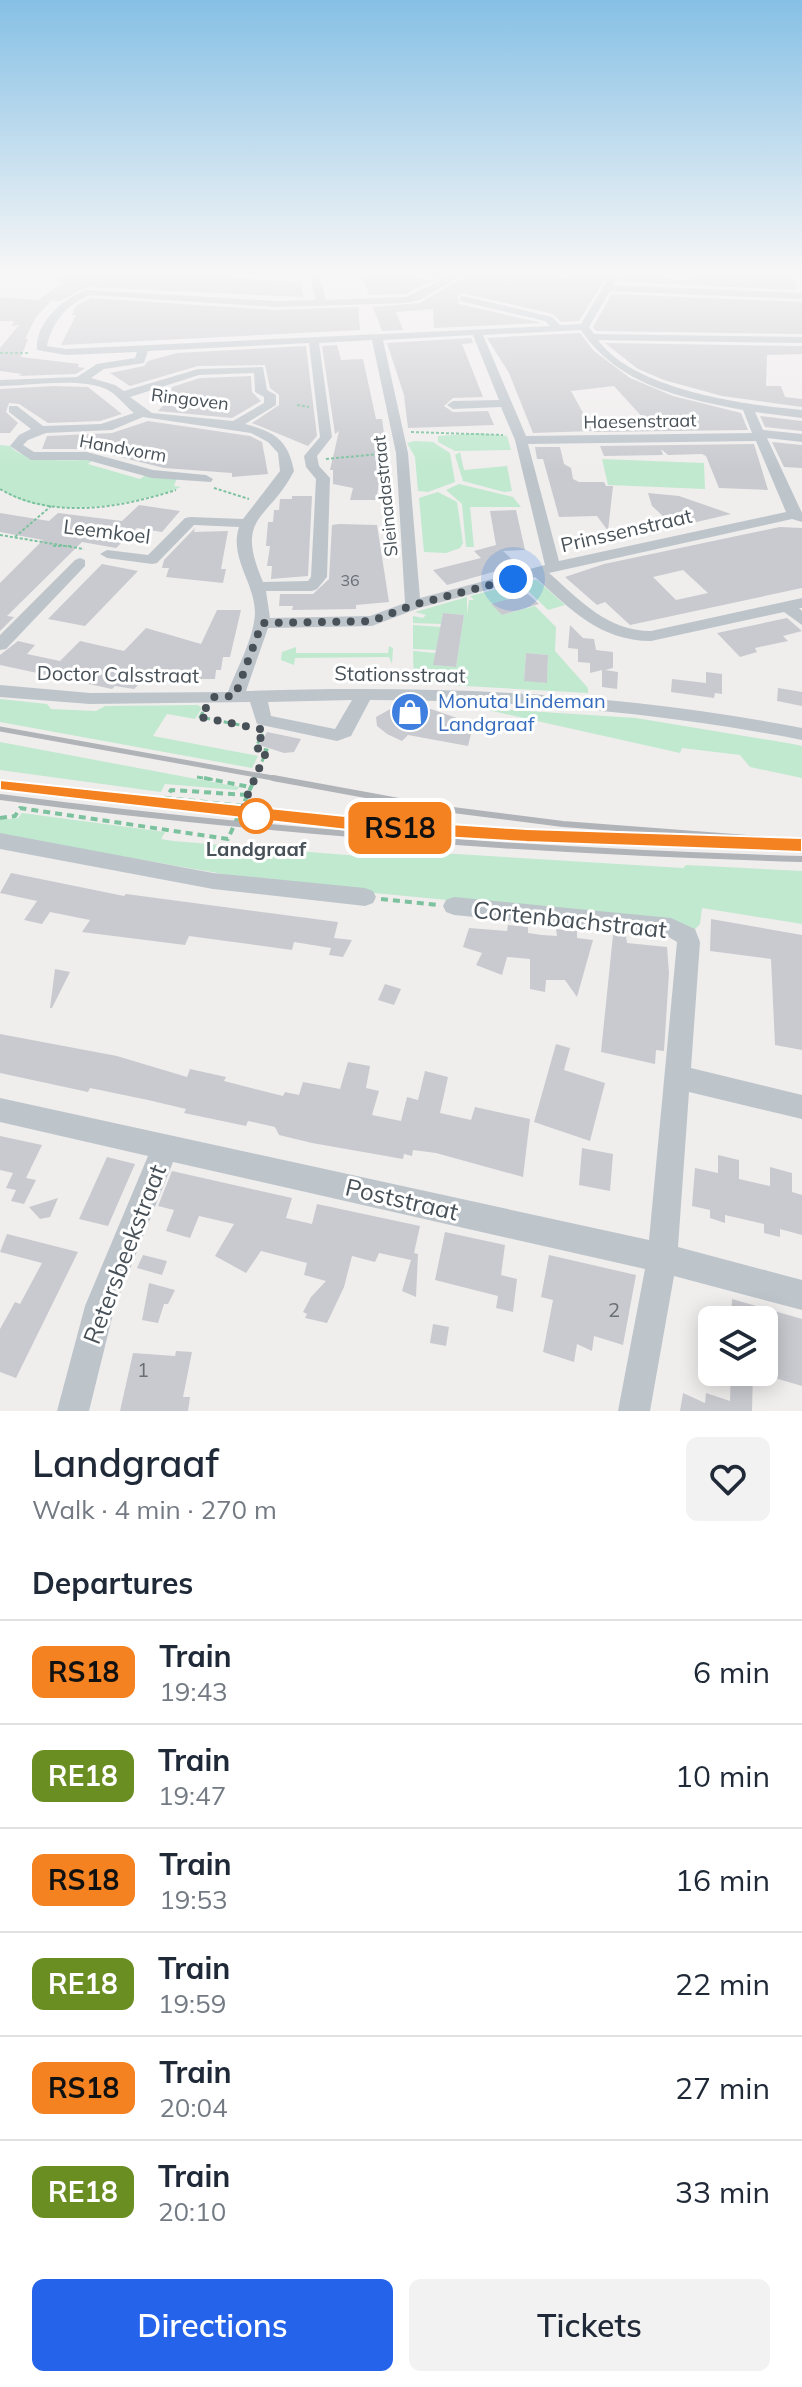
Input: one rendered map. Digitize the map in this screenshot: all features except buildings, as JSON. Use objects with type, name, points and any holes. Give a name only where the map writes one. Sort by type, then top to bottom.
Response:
[{"type":"street","points":[[44,340],[41,348],[50,352],[338,340]]},
{"type":"street","name":"Sleinadastraat","points":[[377,340],[402,453],[413,605]]},
{"type":"street","points":[[480,340],[520,438],[546,569],[605,628],[628,637],[651,636],[795,605],[802,620]]},
{"type":"street","points":[[596,340],[624,366],[691,396],[748,409],[802,414]]},
{"type":"street","points":[[310,459],[326,437],[314,341]]},
{"type":"street","points":[[78,382],[101,366],[140,361],[143,349]]},
{"type":"street","points":[[121,396],[209,371],[260,370],[261,392],[270,395],[270,405],[235,425]]},
{"type":"street","name":"Ringoven","points":[[0,383],[78,382],[105,385],[141,414],[235,425],[276,442],[287,460]]},
{"type":"street","points":[[453,405],[506,403]]},
{"type":"street","points":[[13,409],[41,431]]},
{"type":"street","points":[[748,409],[798,516]]},
{"type":"street","name":"Handvorm","points":[[141,414],[112,426],[41,431],[17,444],[17,449],[31,456],[87,456],[152,474],[206,479]]},
{"type":"street","name":"Haesenstraat","points":[[520,438],[758,435],[802,438]]},
{"type":"street","points":[[0,443],[17,444]]},
{"type":"street","points":[[235,696],[262,623],[263,602],[247,569],[243,549],[247,523],[285,476],[287,460],[310,459]]},
{"type":"street","points":[[257,587],[312,586],[319,577],[323,478],[310,459]]},
{"type":"street","name":"Prinssenstraat","points":[[262,623],[372,621],[413,605],[546,569],[798,516]]},
{"type":"street","name":"Leemkoel","points":[[107,554],[152,560],[190,521],[247,523]]},
{"type":"street","points":[[0,645],[80,563]]},
{"type":"street","name":"Doctor Calsstraat","points":[[0,691],[69,699],[235,696]]},
{"type":"street","points":[[258,695],[263,720],[337,735],[344,732],[364,694]]},
{"type":"street","name":"Stationsstraat","points":[[235,696],[364,694],[579,703],[729,720],[802,734]]},
{"type":"street","points":[[0,841],[213,881],[365,897]]},
{"type":"street","name":"Cortenbachstraat","points":[[454,906],[671,927],[687,936],[678,1077]]},
{"type":"street","points":[[634,1411],[662,1258],[678,1077],[802,1107]]},
{"type":"street","name":"Poststraat","points":[[0,1110],[662,1258],[802,1295]]},
{"type":"street","name":"Retersbeekstraat","points":[[73,1411],[100,1306],[166,1145]]},
{"type":"path","points":[[0,353],[50,352]]},
{"type":"path","points":[[397,430],[429,435],[485,432],[520,438]]},
{"type":"path","points":[[310,459],[402,453]]},
{"type":"path","points":[[0,489],[18,502],[51,506],[109,506],[183,487]]},
{"type":"path","points":[[225,490],[223,493],[254,500]]},
{"type":"path","points":[[15,537],[51,506]]},
{"type":"path","name":"Leemkoel","points":[[0,535],[107,554]]},
{"type":"path","points":[[0,818],[15,816],[20,808],[228,839],[267,750],[255,748],[265,730],[200,717],[213,697]]},
{"type":"path","points":[[197,777],[250,787]]},
{"type":"path","points":[[243,806],[166,798],[171,790],[248,795]]},
{"type":"path","points":[[365,897],[454,906]]},
{"type":"green space","points":[[480,433],[507,436],[511,450],[455,451],[438,442],[438,436]]},
{"type":"green space","points":[[433,442],[450,453],[455,482],[428,492],[418,491],[415,457],[407,443]]},
{"type":"green space","points":[[0,445],[10,446],[37,459],[93,460],[88,464],[140,479],[146,475],[177,478],[174,486],[181,487],[115,504],[89,507],[39,505],[0,488]]},
{"type":"green space","points":[[460,452],[464,470],[507,466],[512,491],[504,492],[463,481],[455,455]]},
{"type":"green space","points":[[602,459],[704,463],[705,489],[608,485]]},
{"type":"green space","points":[[459,484],[513,497],[521,507],[470,507],[474,547],[466,547],[462,504],[446,490]]},
{"type":"green space","points":[[438,492],[457,502],[463,543],[460,548],[446,553],[424,552],[419,498]]},
{"type":"green space","points":[[537,580],[565,605],[548,610],[520,583]]},
{"type":"green space","points":[[497,589],[508,600],[492,604],[502,615],[535,606],[556,627],[555,651],[588,688],[588,693],[447,685],[446,682],[414,684],[413,651],[435,653],[434,665],[456,667],[464,615],[443,613],[441,624],[413,623],[413,616],[423,618],[426,615],[415,612],[467,597],[467,615],[469,600],[474,600],[470,596]],"holes":[[[526,653],[548,655],[547,683],[524,680]]]},
{"type":"green space","points":[[413,625],[441,627],[436,650],[413,649]]},
{"type":"green space","points":[[389,646],[393,648],[392,664],[389,657],[295,658],[294,665],[281,660],[282,652],[296,647],[296,653],[388,653]]},
{"type":"green space","points":[[0,699],[47,704],[51,709],[96,711],[105,706],[198,705],[202,708],[195,719],[167,714],[153,736],[258,756],[252,768],[0,722]]},
{"type":"green space","points":[[479,708],[636,718],[793,744],[802,746],[802,778],[750,767],[740,755],[682,748],[680,753]]},
{"type":"green space","points":[[0,742],[239,787],[237,790],[165,784],[161,792],[0,770]]},
{"type":"green space","points":[[22,813],[165,832],[161,839],[173,841],[372,857],[374,849],[683,868],[686,865],[802,871],[802,924],[702,908],[700,924],[693,931],[678,922],[280,884],[0,835],[0,820],[18,818]]},
{"type":"railway","points":[[0,729],[280,779]]},
{"type":"railway","points":[[273,778],[280,779]]},
{"type":"railway","points":[[280,779],[437,808],[563,824],[802,842]]},
{"type":"railway","points":[[63,794],[286,819]]},
{"type":"railway","points":[[0,797],[200,820],[400,838],[601,851],[802,859]]},
{"type":"train","name":"RS18","points":[[0,786],[206,811],[374,826],[527,836],[802,845]]},
{"type":"place","name":"Monuta Lindeman Landgraaf","points":[[410,712]]},
{"type":"place","name":"Landgraaf","points":[[256,816]]},
{"type":"route","points":[[256,816],[243,806],[267,750],[255,748],[265,730],[200,717],[213,697],[235,696],[262,623],[372,621],[413,605],[513,579]]}]
